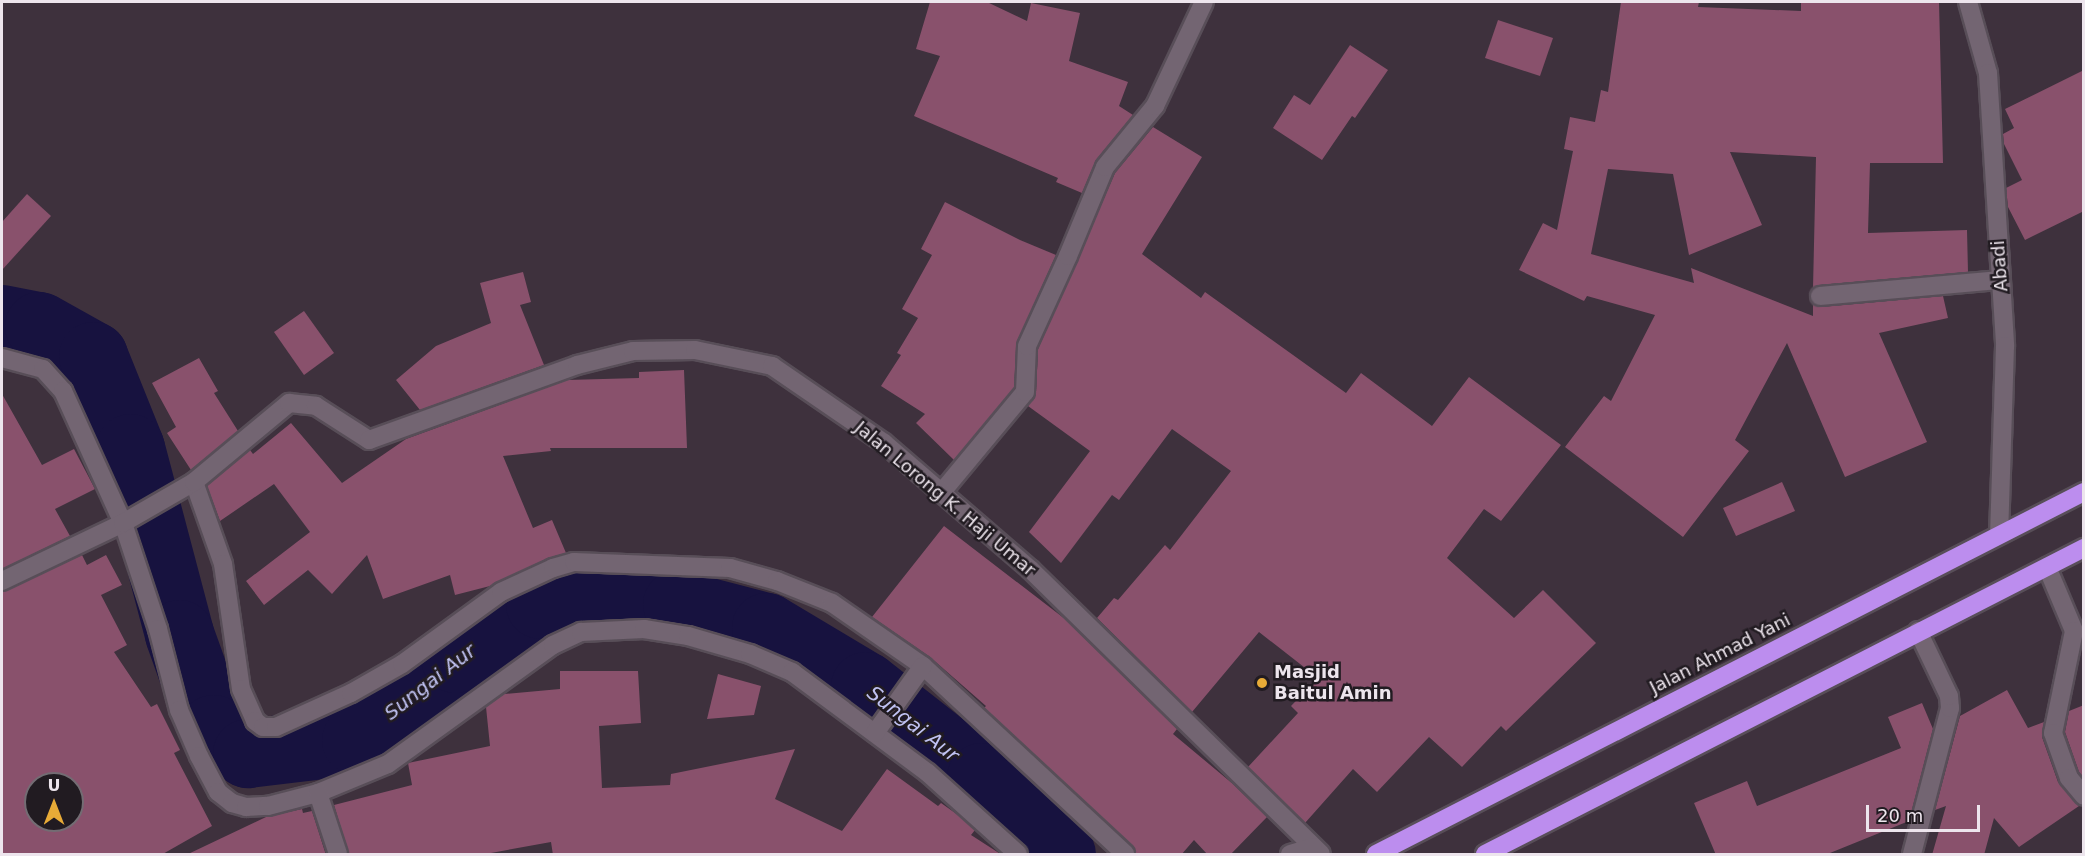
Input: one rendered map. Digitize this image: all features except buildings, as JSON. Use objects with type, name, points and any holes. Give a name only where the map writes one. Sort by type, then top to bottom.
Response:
[{"type":"highway","name":"Jalan Ahmad Yani","points":[[1376,855],[2084,492]]},
{"type":"highway","points":[[1485,855],[1918,631],[2084,548]]},
{"type":"street","points":[[941,492],[1025,392],[1027,346],[1105,167],[1155,106],[1204,2]]},
{"type":"street","name":"Abadi","points":[[1968,2],[1988,73],[2005,346],[1999,534]]},
{"type":"street","points":[[1820,296],[2000,280]]},
{"type":"street","name":"Jalan Lorong K. Haji Umar","points":[[2,581],[125,521],[187,486],[289,403],[316,406],[369,440],[577,365],[633,351],[694,350],[772,366],[884,443],[1030,569],[1317,851]]},
{"type":"street","points":[[2,358],[43,369],[63,391],[125,521],[158,629],[179,710],[218,792],[232,803],[246,807],[268,806],[318,793],[388,764],[553,645],[581,633],[611,629],[644,629],[688,636],[750,654],[792,672],[928,773],[1018,855]]},
{"type":"street","points":[[187,486],[223,564],[241,689],[255,721],[263,728],[276,727],[351,693],[402,663],[501,592],[553,568],[574,562],[730,568],[777,581],[832,603],[920,670],[1125,855]]},
{"type":"street","points":[[2047,567],[2074,631],[2053,733],[2069,777],[2084,796]]},
{"type":"street","points":[[1912,855],[1950,708],[1949,696],[1918,631]]},
{"type":"street","points":[[875,733],[920,670]]},
{"type":"street","points":[[318,793],[338,855]]},
{"type":"street","points":[[1290,855],[1317,851]]},
{"type":"waterway","name":"Sungai Aur","points":[[2,319],[39,326],[93,356],[130,448],[179,634],[213,729],[247,753],[356,740],[455,658],[540,604],[677,604],[766,627],[865,686],[981,777],[1061,854]]},
{"type":"place","name":"Masjid Baitul Amin","points":[[1262,683]]}]
